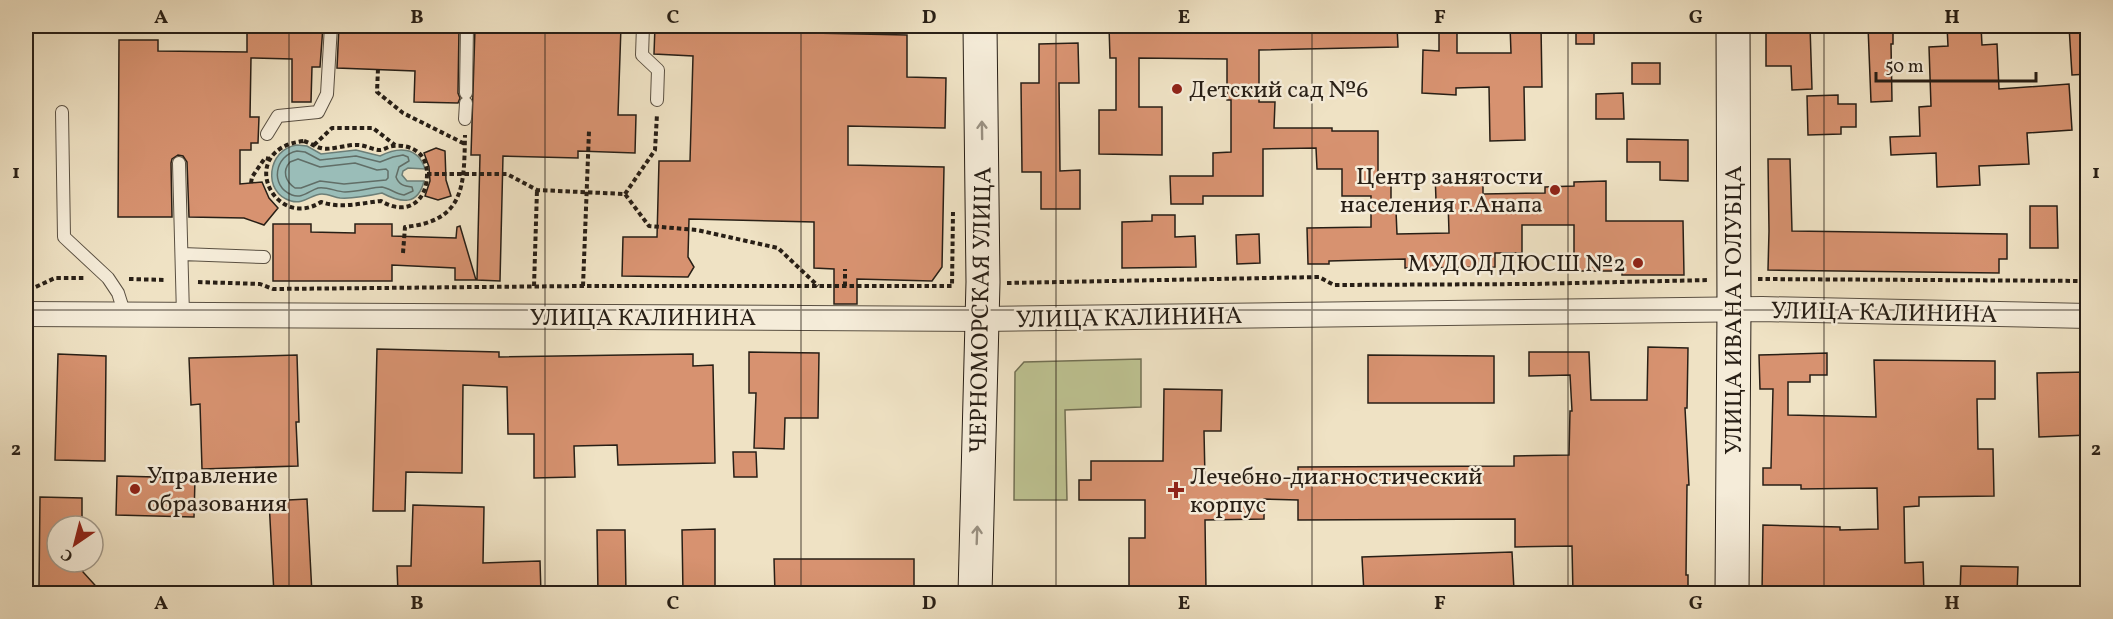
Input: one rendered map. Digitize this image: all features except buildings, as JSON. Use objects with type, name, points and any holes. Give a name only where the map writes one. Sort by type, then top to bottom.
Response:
[{"type":"street","name":"ЧЕРНОМОРСКАЯ УЛИЦА","points":[[975,594],[983,282],[980,26]]},
{"type":"street","name":"УЛИЦА ИВАНА ГОЛУБЦА","points":[[1732,26],[1734,294],[1732,594]]},
{"type":"street","name":"УЛИЦА КАЛИНИНА","points":[[26,314],[982,319],[1734,294],[2088,316]]},
{"type":"lane","points":[[267,134],[278,116],[318,112],[327,94],[331,26]]},
{"type":"lane","points":[[465,119],[467,26]]},
{"type":"lane","points":[[643,26],[642,55],[658,70],[657,100]]},
{"type":"lane","points":[[62,112],[64,237],[108,278],[118,292],[125,315]]},
{"type":"lane","points":[[179,163],[183,315]]},
{"type":"lane","points":[[182,254],[264,257]]},
{"type":"path","points":[[378,69],[377,92],[403,113],[465,144]]},
{"type":"path","points":[[625,194],[655,150],[657,100]]},
{"type":"path","points":[[403,253],[405,227],[423,225],[445,215],[456,202],[464,173],[465,119]]},
{"type":"path","points":[[314,145],[332,128],[373,128],[396,146]]},
{"type":"path","points":[[583,286],[589,131]]},
{"type":"path","points":[[304,141],[323,149],[358,145],[381,150],[396,146],[416,149],[422,154],[427,174],[423,195],[410,207],[390,206],[381,201],[364,205],[331,205],[321,202],[305,209],[296,208],[286,205],[270,190],[267,175],[270,159],[274,152],[284,144],[304,141]]},
{"type":"path","points":[[251,183],[252,177],[265,158],[270,159]]},
{"type":"path","points":[[427,174],[507,174],[537,190],[625,194],[650,226],[697,230],[778,248],[818,286]]},
{"type":"path","points":[[534,286],[537,190]]},
{"type":"path","points":[[845,269],[845,286]]},
{"type":"path","points":[[1002,283],[1319,277],[1334,285],[1532,284],[1734,294],[2088,281]]},
{"type":"path","points":[[26,290],[31,290],[55,278],[260,284],[273,289],[534,286],[952,286]]},
{"type":"green space","points":[[1141,359],[1141,407],[1065,410],[1067,500],[1014,500],[1015,372],[1024,362]]},
{"type":"water","points":[[297,145],[307,146],[321,154],[356,150],[380,156],[394,151],[407,150],[418,156],[425,169],[408,168],[403,171],[402,175],[407,181],[424,181],[418,195],[408,200],[396,199],[382,193],[345,198],[322,194],[300,202],[291,201],[275,189],[272,172],[279,154]]},
{"type":"place","name":"Детский сад №6","points":[[1177,89]]},
{"type":"place","name":"Центр занятости населения г.Анапа","points":[[1555,190]]},
{"type":"place","name":"МУДОД ДЮСШ №2","points":[[1638,263]]},
{"type":"place","name":"Управление образования","points":[[135,489]]},
{"type":"place","name":"Лечебно-диагностический корпус","points":[[1176,490]]}]
